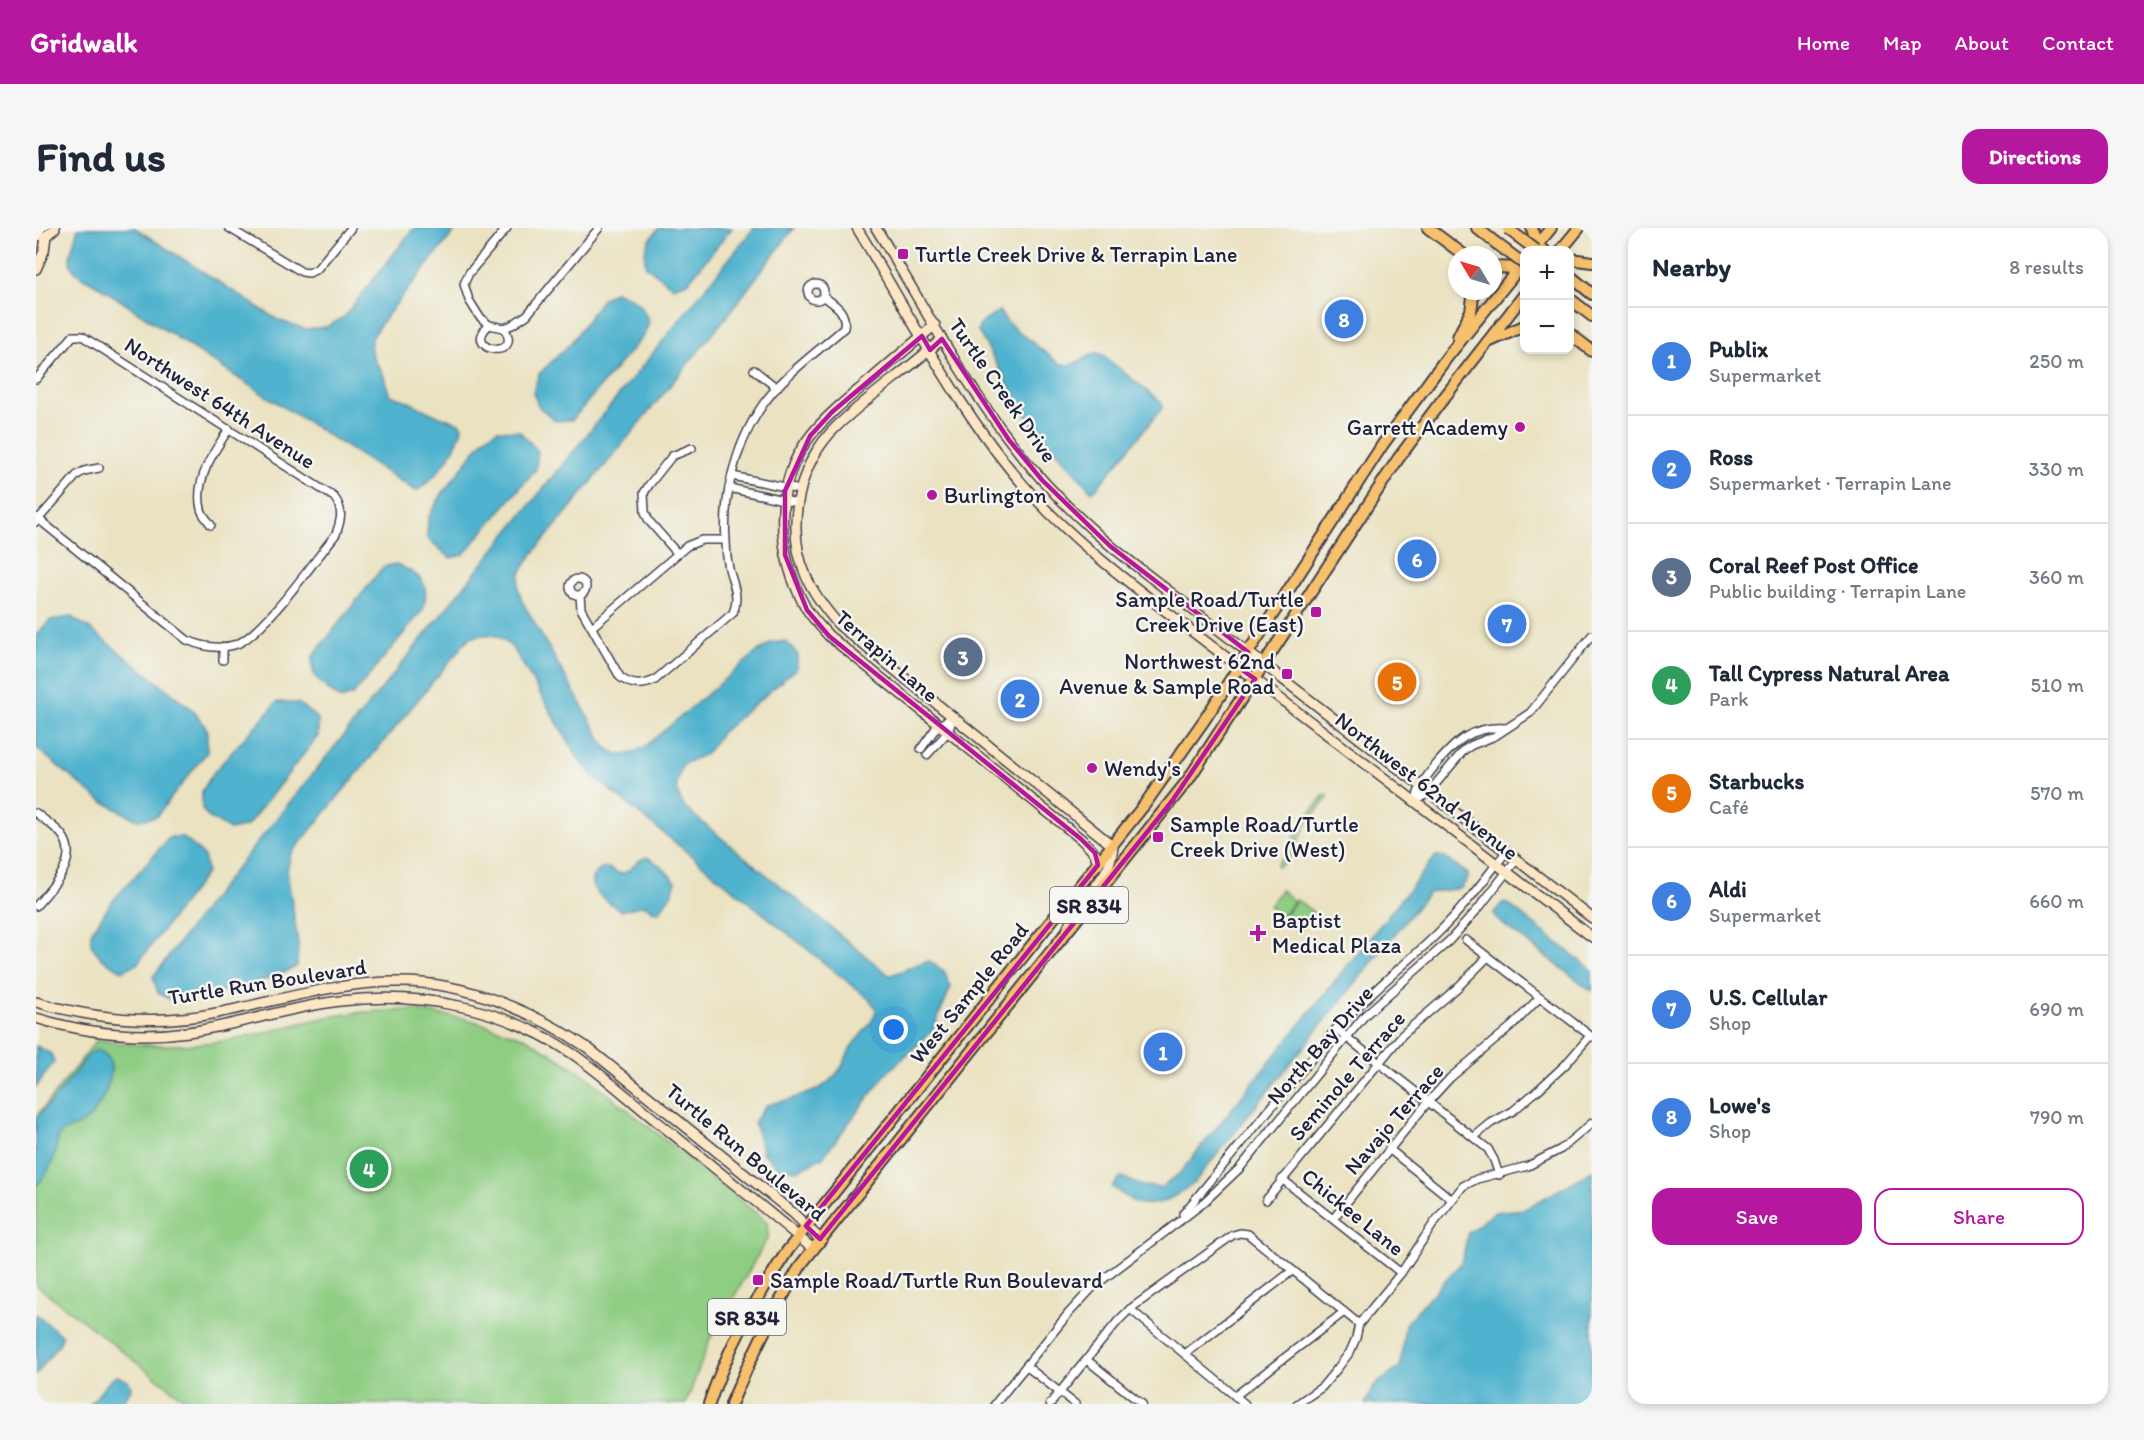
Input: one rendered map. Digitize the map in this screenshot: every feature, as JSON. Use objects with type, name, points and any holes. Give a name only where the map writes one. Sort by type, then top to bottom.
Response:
[{"type":"main road","points":[[1428,228],[1452,246]]},
{"type":"main road","points":[[1477,228],[1520,263]]},
{"type":"main road","points":[[1532,228],[1537,246]]},
{"type":"main road","points":[[1540,246],[1551,228]]},
{"type":"main road","points":[[1564,246],[1579,228]]},
{"type":"main road","points":[[1507,229],[1533,246]]},
{"type":"main road","points":[[1574,260],[1592,262]]},
{"type":"main road","points":[[1502,267],[1520,266]]},
{"type":"main road","name":"West Sample Road","points":[[709,1404],[742,1325],[761,1291],[806,1226],[1113,846],[1175,762],[1239,667],[1358,480],[1448,356],[1520,270]]},
{"type":"main road","points":[[1574,279],[1592,294]]},
{"type":"main road","points":[[1448,356],[1471,311],[1473,300]]},
{"type":"main road","name":"West Sample Road","points":[[731,1404],[758,1341],[781,1297],[820,1239],[1188,780],[1398,459],[1520,300]]},
{"type":"main road","points":[[1572,300],[1592,316]]},
{"type":"main road","points":[[1485,344],[1520,328]]},
{"type":"main road","points":[[1574,338],[1592,351]]},
{"type":"main road","points":[[977,1014],[975,1038],[977,1044]]},
{"type":"street","points":[[36,269],[44,251],[41,236],[55,228]]},
{"type":"street","points":[[234,229],[302,272],[309,273],[317,269],[351,228]]},
{"type":"street","points":[[507,228],[469,273],[464,284],[469,300],[479,316],[489,326],[512,325],[527,315],[598,228]]},
{"type":"street","name":"Turtle Creek Drive","points":[[857,228],[961,402],[996,451],[1035,498],[1081,543],[1116,572],[1239,667]]},
{"type":"street","name":"Turtle Creek Drive","points":[[876,228],[942,339],[1017,450],[1042,480],[1092,529],[1131,562],[1265,664]]},
{"type":"street","points":[[580,595],[581,609],[620,677],[633,684],[648,684],[655,680],[734,613],[737,597],[725,540],[732,476],[746,434],[777,388],[844,328],[846,320],[843,312],[823,296]]},
{"type":"street","name":"Terrapin Lane","points":[[935,325],[832,412],[810,436],[797,459],[786,487],[782,528],[785,555],[793,582],[807,610],[829,636],[1091,848],[1098,865]]},
{"type":"street","points":[[489,326],[484,330],[482,338],[484,345],[490,350],[497,351],[504,348],[508,341],[508,334],[504,327]]},
{"type":"street","name":"Northwest 64th Avenue","points":[[36,379],[73,336],[82,336],[334,497],[341,510],[341,522],[336,534],[261,627],[238,644],[223,647]]},
{"type":"street","name":"Terrapin Lane","points":[[942,339],[835,428],[822,444],[813,458],[797,503],[798,554],[819,602],[853,638],[1113,846]]},
{"type":"street","points":[[754,370],[777,388]]},
{"type":"street","points":[[835,428],[837,416],[857,391]]},
{"type":"street","points":[[211,525],[201,512],[201,487],[205,470],[214,450],[229,429]]},
{"type":"street","points":[[996,451],[1004,447],[1017,450]]},
{"type":"street","points":[[677,553],[649,521],[645,512],[644,493],[672,456],[692,448]]},
{"type":"street","points":[[99,468],[77,475],[37,520],[187,640],[208,646],[223,647],[223,660]]},
{"type":"street","points":[[732,476],[800,490]]},
{"type":"street","points":[[729,488],[797,503]]},
{"type":"street","points":[[1081,543],[1092,529]]},
{"type":"street","points":[[592,627],[687,546],[702,540],[725,540]]},
{"type":"street","points":[[1415,802],[1428,793],[1464,750],[1495,736],[1530,713],[1592,635]]},
{"type":"street","name":"Northwest 62nd Avenue","points":[[1265,664],[1428,793],[1592,918]]},
{"type":"street","name":"Northwest 62nd Avenue","points":[[1239,667],[1592,937]]},
{"type":"street","points":[[953,718],[948,732],[924,752],[938,725],[953,718]]},
{"type":"street","points":[[1415,802],[1419,786],[1449,749],[1465,736],[1477,731],[1506,728]]},
{"type":"street","points":[[36,813],[61,834],[69,851],[66,864],[58,879],[36,906]]},
{"type":"street","points":[[1067,933],[1071,915],[1107,872],[1112,860],[1113,846]]},
{"type":"street","name":"North Bay Drive","points":[[1173,1225],[1203,1192],[1354,1008],[1429,941],[1467,902],[1506,852]]},
{"type":"street","name":"North Bay Drive","points":[[995,1404],[1068,1314],[1093,1287],[1218,1191],[1240,1168],[1365,1015],[1438,950],[1478,909],[1516,860]]},
{"type":"street","points":[[1466,939],[1591,1037],[1565,1065],[1513,1112],[1491,1123],[1474,1137]]},
{"type":"street","points":[[1429,941],[1438,950]]},
{"type":"street","name":"Seminole Terrace","points":[[1266,1200],[1402,1035],[1457,988],[1488,957]]},
{"type":"street","name":"Turtle Run Boulevard","points":[[36,1002],[100,1016],[136,1019],[174,1018],[215,1013],[342,985],[401,981],[454,988],[514,1008],[563,1031],[588,1048],[820,1239]]},
{"type":"street","name":"Turtle Run Boulevard","points":[[36,1018],[58,1025],[97,1032],[155,1035],[218,1026],[340,1001],[408,998],[438,1001],[495,1015],[573,1054],[813,1249]]},
{"type":"street","name":"Navajo Terrace","points":[[1333,1219],[1450,1078],[1513,1025],[1539,998]]},
{"type":"street","points":[[1336,1029],[1488,1149],[1499,1174]]},
{"type":"street","points":[[1297,1404],[1322,1387],[1350,1352],[1359,1324],[1401,1273],[1451,1199],[1463,1186],[1477,1179],[1527,1166],[1561,1149],[1592,1123]]},
{"type":"street","points":[[1389,1149],[1451,1199]]},
{"type":"street","name":"Chickee Lane","points":[[1282,1179],[1401,1273]]},
{"type":"street","points":[[1050,1404],[1130,1309],[1233,1234],[1248,1234],[1359,1324]]},
{"type":"street","points":[[1185,1354],[1292,1271]]},
{"type":"street","points":[[1130,1309],[1245,1404]]},
{"type":"street","points":[[1235,1396],[1344,1312]]},
{"type":"street","points":[[1087,1360],[1142,1404]]},
{"type":"street","points":[[1026,1366],[1075,1404]]},
{"type":"highlighted area","points":[[922,336],[930,350],[942,339],[1009,440],[1042,480],[1110,546],[1248,652],[1238,667],[1255,679],[1172,801],[820,1239],[806,1226],[1098,865],[1095,853],[1081,839],[829,636],[807,610],[785,555],[785,491],[810,436],[832,412]]},
{"type":"green space","points":[[1324,795],[1328,797],[1307,824],[1292,855],[1277,867],[1300,827]]},
{"type":"green space","points":[[1281,890],[1294,901],[1282,916],[1269,906]]},
{"type":"green space","points":[[1297,900],[1314,913],[1299,932],[1282,918]]},
{"type":"green space","points":[[412,1010],[467,1019],[526,1038],[582,1073],[767,1222],[768,1237],[709,1341],[686,1404],[191,1404],[36,1285],[36,1117],[97,1040],[127,1044],[202,1044],[231,1040],[339,1015]]},
{"type":"water","points":[[78,228],[135,228],[278,320],[305,329],[327,327],[344,317],[414,228],[457,228],[382,322],[373,336],[370,347],[390,395],[459,423],[462,427],[460,436],[451,454],[431,479],[416,491],[79,275],[73,270],[70,259]]},
{"type":"water","points":[[659,228],[732,228],[688,282],[673,287],[646,266],[647,246]]},
{"type":"water","points":[[754,228],[794,228],[731,311],[531,556],[520,573],[518,588],[522,601],[605,746],[621,754],[631,753],[647,745],[758,651],[772,643],[786,641],[798,655],[796,669],[721,733],[706,754],[683,764],[677,782],[677,792],[686,809],[889,975],[929,961],[944,971],[951,987],[932,1031],[886,1074],[823,1157],[799,1170],[779,1168],[763,1153],[754,1122],[767,1105],[808,1094],[834,1077],[852,1046],[871,1023],[876,1008],[869,999],[600,782],[581,763],[515,651],[499,637],[489,635],[469,638],[291,854],[287,870],[298,943],[297,966],[238,988],[203,996],[175,1000],[158,993],[153,977],[218,891]]},
{"type":"water","points":[[614,292],[632,299],[643,310],[649,322],[644,335],[572,420],[556,421],[539,407],[533,393],[539,374],[570,344],[603,298]]},
{"type":"water","points":[[999,311],[1008,323],[1060,364],[1071,365],[1096,353],[1101,354],[1162,403],[1162,408],[1092,492],[1029,420],[978,331],[979,325]]},
{"type":"water","points":[[497,430],[519,431],[538,451],[536,469],[463,555],[450,558],[427,538],[428,518],[442,494],[484,439]]},
{"type":"water","points":[[396,564],[418,576],[425,586],[423,610],[353,695],[340,699],[315,676],[313,656],[383,567]]},
{"type":"water","points":[[71,617],[89,628],[193,710],[207,729],[207,752],[156,817],[137,820],[98,799],[36,748],[36,635],[50,620]]},
{"type":"water","points":[[277,702],[298,703],[318,719],[318,736],[247,826],[230,830],[208,817],[202,809],[202,791],[214,772]]},
{"type":"water","points":[[170,837],[183,837],[204,856],[207,872],[137,964],[122,971],[102,959],[91,945],[91,933],[111,903]]},
{"type":"water","points":[[1436,856],[1444,857],[1468,874],[1461,888],[1428,893],[1194,1183],[1174,1196],[1153,1204],[1134,1202],[1112,1187],[1121,1177],[1142,1186],[1162,1187],[1180,1173]]},
{"type":"water","points":[[647,857],[661,866],[676,882],[671,895],[659,912],[644,905],[621,911],[599,895],[592,885],[595,874],[603,868],[622,874]]},
{"type":"water","points":[[1502,903],[1508,904],[1592,970],[1592,991],[1496,919],[1494,913]]},
{"type":"water","points":[[36,1046],[51,1054],[54,1062],[36,1087]]},
{"type":"water","points":[[97,1050],[106,1055],[110,1062],[111,1072],[105,1094],[87,1120],[59,1136],[52,1163],[36,1186],[36,1118],[60,1092],[89,1054]]},
{"type":"water","points":[[1592,1171],[1592,1404],[1365,1404],[1374,1386],[1400,1367],[1405,1324],[1462,1262],[1468,1233],[1495,1212],[1525,1209]]},
{"type":"water","points":[[36,1314],[62,1336],[61,1341],[36,1375]]},
{"type":"water","points":[[118,1376],[128,1381],[131,1386],[120,1404],[90,1404],[113,1377]]},
{"type":"place","name":"Turtle Creek Drive & Terrapin Lane","points":[[903,254]]},
{"type":"place","name":"Lowe's","points":[[1344,319]]},
{"type":"place","name":"Garrett Academy","points":[[1520,427]]},
{"type":"place","name":"Burlington","points":[[932,495]]},
{"type":"place","name":"Aldi","points":[[1417,559]]},
{"type":"place","name":"Sample Road/Turtle Creek Drive (East)","points":[[1316,612]]},
{"type":"place","name":"U.S. Cellular","points":[[1507,624]]},
{"type":"place","name":"Coral Reef Post Office","points":[[963,657]]},
{"type":"place","name":"Northwest 62nd Avenue & Sample Road","points":[[1287,674]]},
{"type":"place","name":"Starbucks","points":[[1397,682]]},
{"type":"place","name":"Ross","points":[[1020,699]]},
{"type":"place","name":"Wendy's","points":[[1092,768]]},
{"type":"place","name":"Sample Road/Turtle Creek Drive (West)","points":[[1158,837]]},
{"type":"place","name":"Baptist Medical Plaza","points":[[1258,933]]},
{"type":"place","name":"Publix","points":[[1163,1052]]},
{"type":"place","name":"Tall Cypress Natural Area","points":[[369,1169]]},
{"type":"place","name":"Sample Road/Turtle Run Boulevard","points":[[758,1280]]}]
